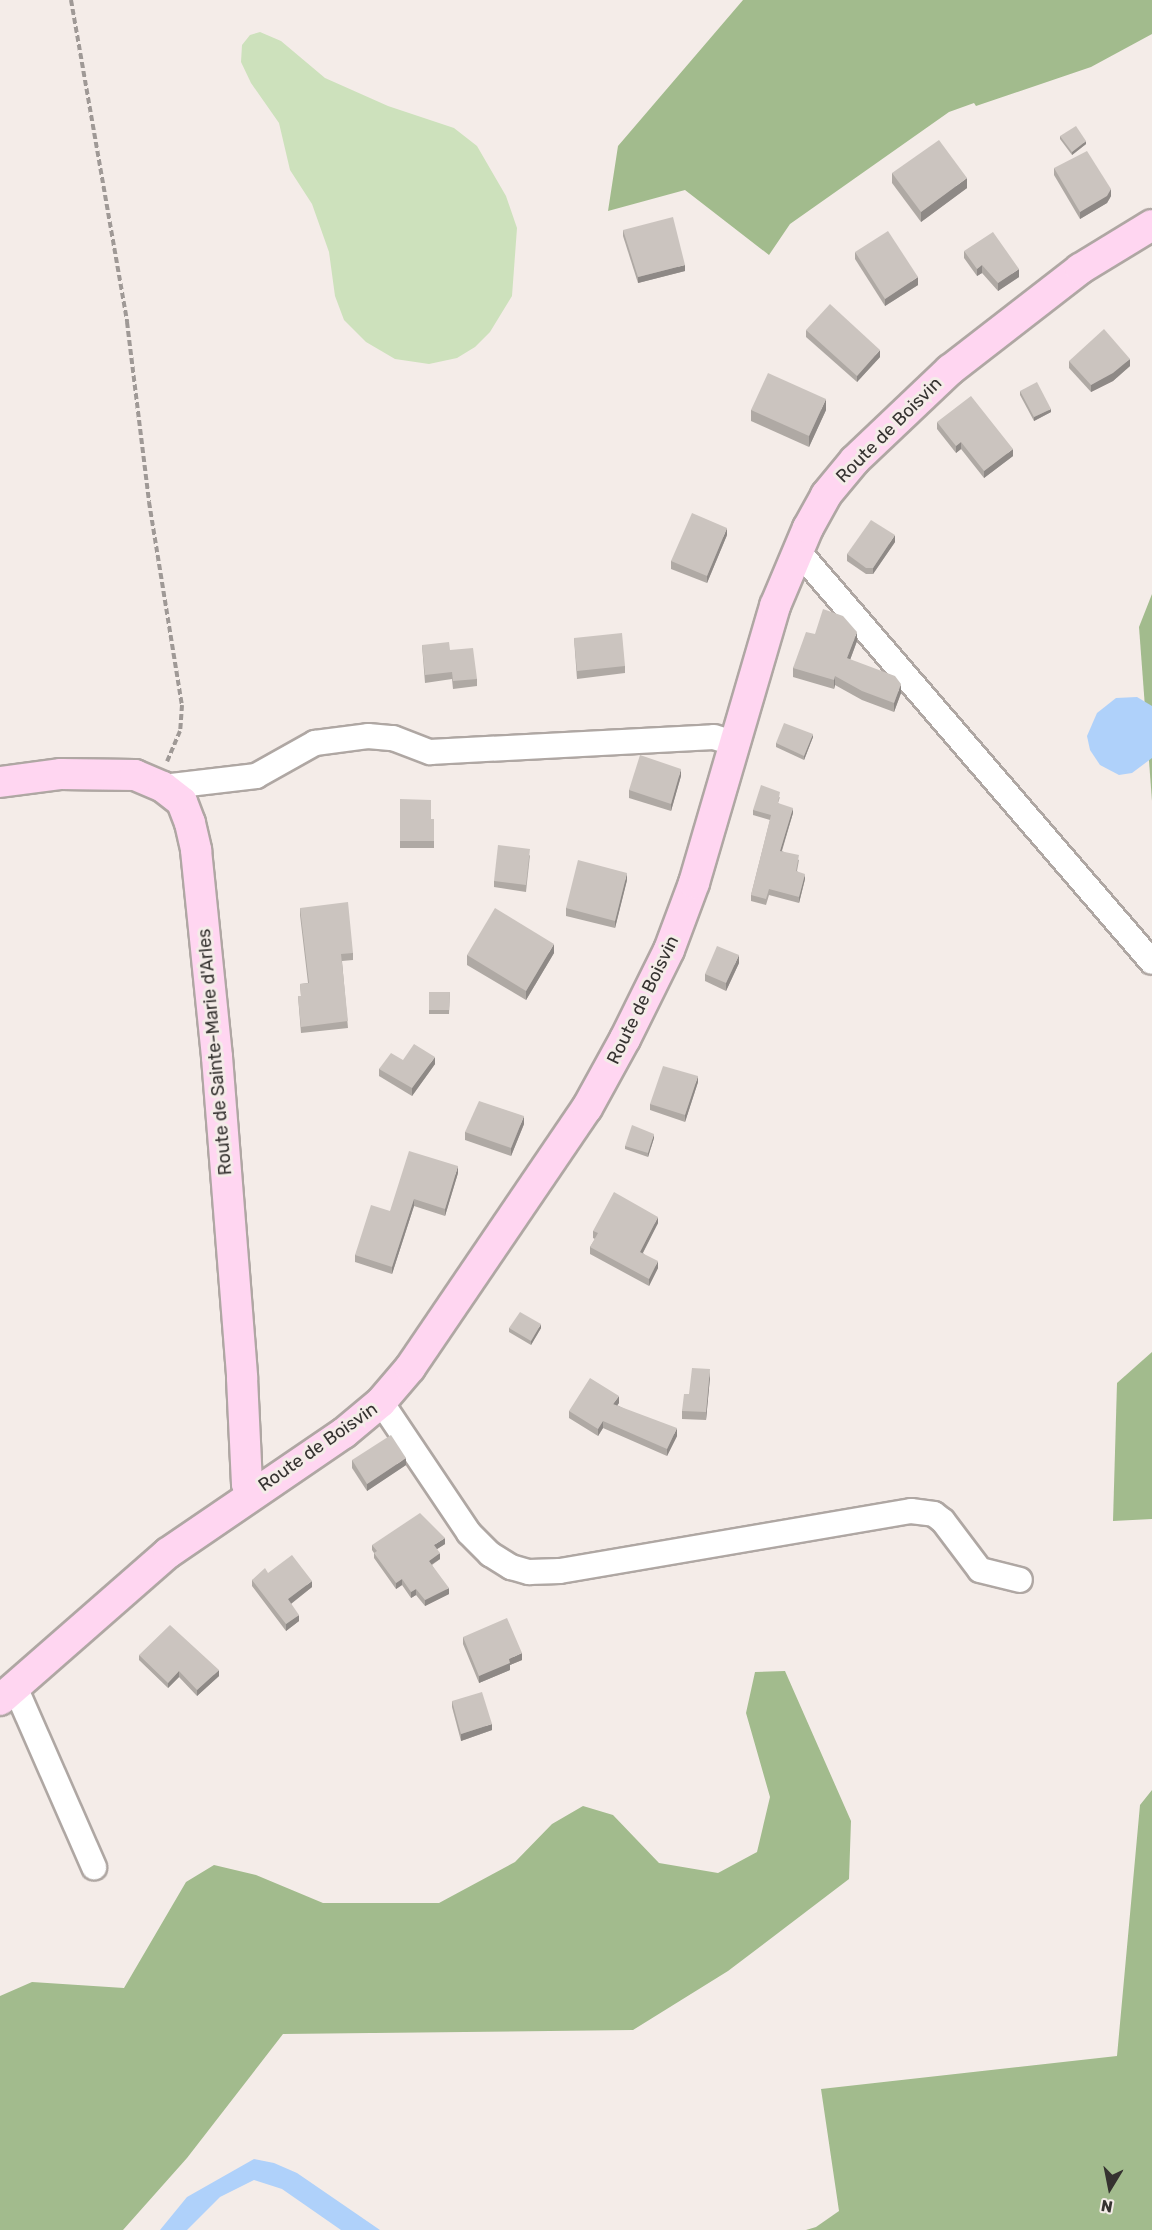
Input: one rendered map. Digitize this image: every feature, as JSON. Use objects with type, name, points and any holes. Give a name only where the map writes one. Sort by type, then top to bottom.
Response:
[{"type":"main road","name":"Route de Boisvin","points":[[7,1693],[168,1553],[252,1493],[344,1433],[381,1402],[410,1368],[587,1108],[625,1039],[681,923],[775,606],[798,551],[826,495],[855,460],[950,370],[1080,270],[1152,225]]},
{"type":"main road","name":"Route de Sainte-Marie d'Arles","points":[[0,782],[61,774],[135,775],[163,787],[182,802],[190,824],[196,850],[219,1080],[242,1378],[247,1484],[252,1493]]},
{"type":"street","points":[[798,551],[1152,962]]},
{"type":"street","points":[[163,787],[256,776],[315,743],[368,736],[393,738],[430,752],[714,736],[733,743]]},
{"type":"street","points":[[381,1402],[469,1533],[490,1554],[511,1568],[529,1572],[560,1571],[911,1511],[934,1514],[943,1521],[980,1570],[1020,1581]]},
{"type":"street","points":[[7,1693],[94,1868]]},
{"type":"path","points":[[71,0],[127,322],[149,502],[182,705],[180,731],[166,763],[163,787]]},
{"type":"green space","points":[[743,0],[1152,0],[1152,34],[1091,67],[976,106],[974,103],[949,112],[790,224],[769,255],[685,190],[608,211],[618,146]]},
{"type":"green space","points":[[260,32],[281,41],[325,78],[388,106],[454,128],[477,146],[506,196],[517,228],[512,296],[490,332],[475,347],[457,358],[429,364],[395,359],[366,342],[344,320],[335,296],[329,252],[312,204],[290,170],[279,123],[251,83],[241,62],[242,45],[250,35]]},
{"type":"green space","points":[[1152,594],[1152,801],[1139,627]]},
{"type":"green space","points":[[1152,1352],[1152,1519],[1113,1521],[1117,1383]]},
{"type":"green space","points":[[785,1671],[851,1821],[849,1879],[728,1971],[633,2030],[283,2034],[187,2158],[123,2230],[0,2230],[0,1996],[32,1982],[124,1988],[186,1882],[214,1865],[256,1875],[323,1903],[439,1903],[515,1862],[552,1824],[583,1806],[613,1815],[659,1863],[718,1873],[757,1852],[770,1797],[746,1713],[755,1672]]},
{"type":"green space","points":[[1152,1790],[1152,2230],[806,2230],[816,2227],[839,2211],[821,2089],[1117,2056],[1140,1805]]},
{"type":"water","points":[[1137,697],[1152,706],[1152,758],[1132,773],[1119,775],[1100,765],[1090,750],[1087,736],[1097,713],[1116,698]]},
{"type":"water","points":[[254,2159],[274,2163],[297,2173],[380,2230],[341,2230],[282,2189],[254,2180],[220,2197],[187,2230],[160,2230],[187,2197]]},
{"type":"building","points":[[1076,126],[1086,141],[1072,152],[1060,136]]},
{"type":"building","points":[[939,140],[967,178],[921,212],[892,173]]},
{"type":"building","points":[[1087,151],[1111,189],[1107,196],[1080,212],[1054,168]]},
{"type":"building","points":[[673,217],[685,265],[638,277],[623,230]]},
{"type":"building","points":[[888,231],[918,277],[885,299],[855,252]]},
{"type":"building","points":[[993,232],[1019,269],[998,283],[982,265],[977,269],[964,251]]},
{"type":"building","points":[[830,304],[880,350],[857,376],[806,330]]},
{"type":"building","points":[[1104,329],[1130,359],[1113,373],[1091,385],[1069,361]]},
{"type":"building","points":[[768,373],[826,399],[809,436],[751,410]]},
{"type":"building","points":[[1037,382],[1051,409],[1034,417],[1020,391]]},
{"type":"building","points":[[971,396],[1013,449],[984,471],[961,442],[956,446],[937,422]]},
{"type":"building","points":[[692,513],[727,528],[707,576],[671,561]]},
{"type":"building","points":[[871,520],[895,535],[873,568],[866,568],[847,554]]},
{"type":"building","points":[[823,609],[843,616],[857,632],[847,658],[895,676],[901,684],[894,703],[862,691],[835,676],[834,680],[793,668],[806,632],[815,634]]},
{"type":"building","points":[[622,633],[625,666],[577,671],[574,638]]},
{"type":"building","points":[[449,642],[450,650],[473,648],[477,679],[453,681],[452,672],[425,675],[422,645]]},
{"type":"building","points":[[784,723],[813,734],[804,756],[776,743]]},
{"type":"building","points":[[640,755],[681,769],[671,804],[629,790]]},
{"type":"building","points":[[761,785],[780,792],[778,803],[793,808],[780,851],[799,855],[796,871],[805,874],[799,897],[769,889],[766,899],[751,895],[771,815],[753,810]]},
{"type":"building","points":[[400,799],[431,800],[434,841],[400,841]]},
{"type":"building","points":[[498,845],[530,849],[526,885],[494,881]]},
{"type":"building","points":[[578,860],[627,873],[615,921],[566,908]]},
{"type":"building","points":[[348,902],[353,953],[341,954],[348,1021],[301,1027],[298,996],[301,996],[300,984],[309,983],[300,908]]},
{"type":"building","points":[[495,908],[554,944],[526,991],[467,955]]},
{"type":"building","points":[[717,946],[739,955],[726,983],[705,974]]},
{"type":"building","points":[[429,992],[450,992],[449,1010],[429,1010]]},
{"type":"building","points":[[414,1044],[435,1057],[412,1088],[379,1069],[391,1053],[403,1060]]},
{"type":"building","points":[[663,1066],[698,1076],[685,1115],[650,1104]]},
{"type":"building","points":[[479,1101],[524,1116],[511,1148],[465,1132]]},
{"type":"building","points":[[632,1125],[654,1134],[648,1153],[625,1146]]},
{"type":"building","points":[[409,1151],[458,1166],[445,1209],[414,1199],[392,1267],[355,1255],[371,1205],[390,1211]]},
{"type":"building","points":[[614,1192],[658,1217],[640,1252],[658,1261],[649,1279],[590,1247],[598,1233],[593,1231]]},
{"type":"building","points":[[520,1312],[541,1324],[531,1341],[509,1328]]},
{"type":"building","points":[[692,1368],[710,1369],[706,1412],[682,1411],[684,1394],[689,1394]]},
{"type":"building","points":[[590,1378],[619,1396],[613,1404],[677,1428],[667,1449],[603,1421],[598,1429],[569,1411]]},
{"type":"building","points":[[391,1435],[406,1458],[367,1484],[352,1460]]},
{"type":"building","points":[[420,1513],[445,1538],[434,1545],[440,1553],[429,1561],[449,1588],[425,1600],[416,1589],[411,1592],[402,1579],[396,1583],[374,1553],[377,1551],[372,1545]]},
{"type":"building","points":[[292,1555],[312,1581],[288,1599],[299,1615],[286,1624],[252,1580],[265,1568],[268,1573]]},
{"type":"building","points":[[507,1618],[522,1653],[509,1659],[510,1663],[479,1676],[463,1637]]},
{"type":"building","points":[[170,1625],[219,1670],[197,1690],[179,1671],[168,1683],[139,1655]]},
{"type":"building","points":[[482,1692],[492,1724],[461,1734],[452,1701]]}]
